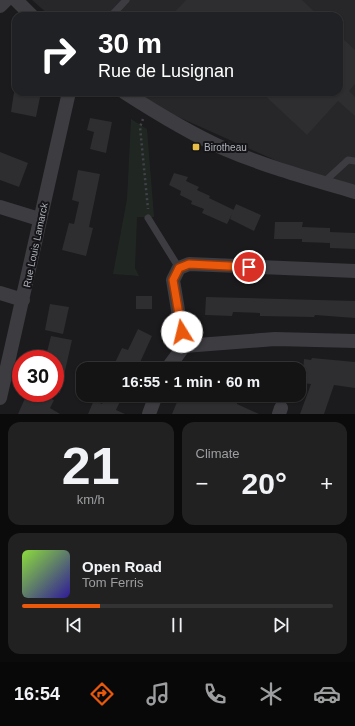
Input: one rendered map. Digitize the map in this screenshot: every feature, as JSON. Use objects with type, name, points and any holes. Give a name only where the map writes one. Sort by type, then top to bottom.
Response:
[{"type":"street","points":[[0,6],[6,0]]},
{"type":"street","points":[[16,0],[28,12]]},
{"type":"street","name":"Rue Louis Lamarck","points":[[0,398],[23,300],[39,219],[68,96]]},
{"type":"street","points":[[130,96],[148,108],[224,148],[292,174],[355,192]]},
{"type":"street","points":[[0,207],[39,219]]},
{"type":"street","points":[[172,362],[184,346],[173,280],[179,268],[189,264],[355,271]]},
{"type":"street","points":[[0,293],[23,300]]},
{"type":"street","points":[[184,346],[275,339],[355,341]]},
{"type":"street","points":[[149,414],[153,402]]},
{"type":"lane","points":[[115,12],[126,0]]},
{"type":"lane","points":[[322,183],[348,160],[355,161]]},
{"type":"lane","points":[[148,218],[179,268]]},
{"type":"path","points":[[148,108],[140,127],[148,218]]},
{"type":"shaded area","points":[[32,0],[355,0],[355,191],[344,191],[156,107],[143,96],[343,96],[343,12],[46,12]]},
{"type":"shaded area","points":[[131,119],[147,129],[154,217],[137,217],[135,268],[139,276],[113,274],[127,199]]},
{"type":"building","points":[[186,0],[302,0],[315,12],[175,12]]},
{"type":"building","points":[[343,39],[355,50],[355,84],[349,91],[355,97],[355,116],[338,101],[307,135],[265,96],[343,96]]},
{"type":"building","points":[[13,96],[40,96],[36,117],[11,112]]},
{"type":"building","points":[[90,118],[112,122],[106,153],[90,149],[94,132],[87,130]]},
{"type":"building","points":[[0,152],[28,163],[19,187],[0,180]]},
{"type":"building","points":[[78,170],[100,174],[89,227],[93,228],[86,256],[62,250],[69,223],[74,224],[79,202],[72,200]]},
{"type":"building","points":[[174,173],[188,177],[186,181],[199,187],[197,190],[210,196],[209,198],[234,210],[227,224],[202,213],[204,209],[191,204],[192,201],[180,195],[181,191],[169,185]]},
{"type":"building","points":[[236,204],[261,215],[254,231],[230,219]]},
{"type":"building","points":[[275,222],[303,222],[302,227],[330,228],[330,232],[355,233],[355,249],[330,248],[330,243],[302,242],[302,239],[274,239]]},
{"type":"building","points":[[136,296],[152,296],[152,309],[136,309]]},
{"type":"building","points":[[206,297],[355,301],[355,318],[315,315],[314,317],[260,316],[260,313],[233,312],[232,316],[205,315]]},
{"type":"building","points":[[50,304],[69,307],[63,334],[45,330]]},
{"type":"building","points":[[138,329],[152,336],[140,362],[115,362],[122,348],[128,350]]},
{"type":"building","points":[[51,336],[72,340],[64,375],[64,350],[48,350]]},
{"type":"building","points":[[312,358],[355,362],[355,388],[334,385],[324,414],[300,414],[304,402],[306,402],[311,384],[306,383],[306,362],[304,362],[304,359],[311,360]]},
{"type":"building","points":[[23,402],[53,402],[50,408],[60,414],[18,414]]},
{"type":"building","points":[[93,402],[102,404],[103,402],[120,402],[116,410],[125,414],[88,414]]},
{"type":"building","points":[[177,402],[237,402],[237,404],[259,414],[172,414]]},
{"type":"place","name":"Birotheau","points":[[196,147]]},
{"type":"route","points":[[182,332],[173,280],[179,268],[189,264],[249,267]]}]
